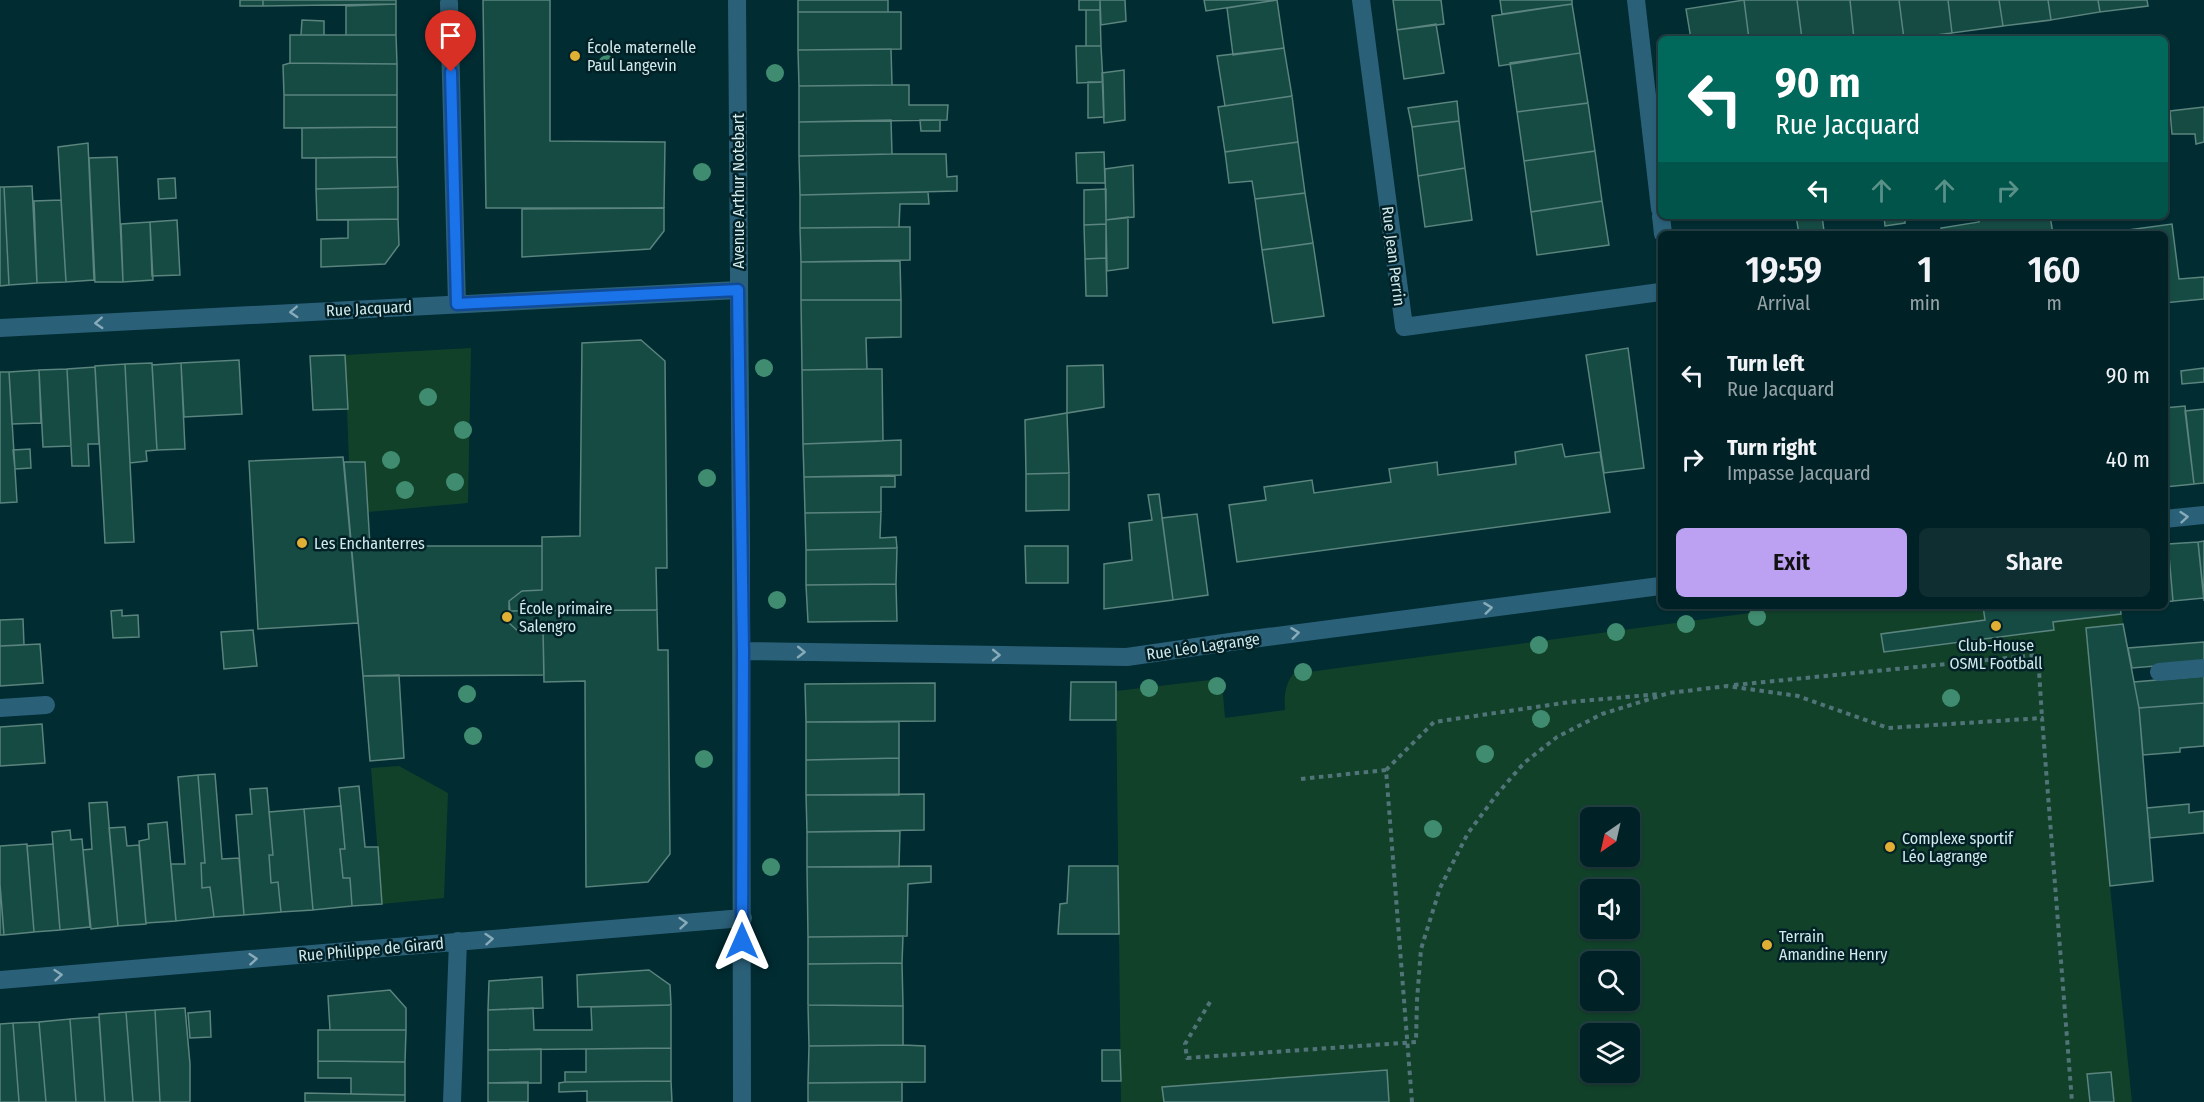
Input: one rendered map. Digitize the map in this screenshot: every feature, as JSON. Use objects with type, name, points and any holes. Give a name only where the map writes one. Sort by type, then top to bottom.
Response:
[{"type":"street","name":"Avenue Arthur Notebart","points":[[737,0],[743,651],[742,1102]]},
{"type":"street","name":"Rue Jean Perrin","points":[[1361,0],[1404,327],[1658,292]]},
{"type":"street","points":[[1636,0],[1658,192]]},
{"type":"street","points":[[449,3],[457,304]]},
{"type":"street","name":"Rue Jacquard","points":[[0,328],[738,290]]},
{"type":"street","points":[[2168,519],[2204,515]]},
{"type":"street","name":"Rue Léo Lagrange","points":[[743,651],[1127,657],[1658,586]]},
{"type":"street","points":[[2159,672],[2204,668]]},
{"type":"street","points":[[0,708],[46,705]]},
{"type":"street","name":"Rue Philippe de Girard","points":[[0,980],[742,918]]},
{"type":"street","points":[[452,1102],[458,941]]},
{"type":"path","points":[[1301,779],[1386,770],[1434,722],[1570,702],[2038,655],[2072,1102]]},
{"type":"path","points":[[1727,686],[1798,696],[1888,728],[2042,717]]},
{"type":"path","points":[[1210,1002],[1185,1044],[1187,1058],[1416,1042],[1421,949],[1440,888],[1468,833],[1524,762],[1557,737],[1602,714],[1669,693]]},
{"type":"path","points":[[1386,770],[1412,1102]]},
{"type":"green space","points":[[471,348],[468,503],[368,512],[365,462],[349,462],[345,355]]},
{"type":"green space","name":"Complexe sportif Léo Lagrange","points":[[1780,609],[2121,609],[2139,708],[2153,881],[2110,886],[2132,1102],[1121,1102],[1116,691],[1210,680],[1220,685],[1225,718],[1285,710],[1286,691],[1293,674]]},
{"type":"green space","points":[[399,766],[448,793],[444,898],[382,904],[371,768]]},
{"type":"building","points":[[240,0],[263,0],[263,6],[240,6]]},
{"type":"building","points":[[263,0],[396,0],[396,4],[263,6]]},
{"type":"building","points":[[483,0],[550,0],[550,141],[665,142],[664,208],[486,208]]},
{"type":"building","points":[[798,0],[888,0],[888,12],[798,12]]},
{"type":"building","points":[[1079,0],[1100,0],[1100,10],[1079,10]]},
{"type":"building","points":[[1100,0],[1125,0],[1126,21],[1101,25]]},
{"type":"building","points":[[1204,0],[1277,0],[1206,11]]},
{"type":"building","points":[[1277,0],[1284,48],[1233,55],[1227,8]]},
{"type":"building","points":[[1393,0],[1441,0],[1444,24],[1397,30]]},
{"type":"building","points":[[1500,0],[1572,0],[1572,4],[1502,14]]},
{"type":"building","points":[[1744,0],[1797,0],[1802,36],[1749,36]]},
{"type":"building","points":[[1744,0],[1749,36],[1690,36],[1686,9]]},
{"type":"building","points":[[1797,0],[1850,0],[1854,36],[1802,36]]},
{"type":"building","points":[[1850,0],[1899,0],[1904,36],[1854,36]]},
{"type":"building","points":[[1899,0],[1948,0],[1952,33],[1904,36]]},
{"type":"building","points":[[1948,0],[1999,0],[2003,26],[1952,33]]},
{"type":"building","points":[[1999,0],[2048,0],[2051,20],[2003,26]]},
{"type":"building","points":[[2048,0],[2098,0],[2100,12],[2051,20]]},
{"type":"building","points":[[2098,0],[2147,0],[2148,6],[2100,12]]},
{"type":"building","points":[[396,4],[396,35],[346,35],[346,6]]},
{"type":"building","points":[[1572,4],[1580,53],[1499,66],[1492,16]]},
{"type":"building","points":[[1086,10],[1100,10],[1101,46],[1086,46]]},
{"type":"building","points":[[798,12],[901,12],[901,49],[798,50]]},
{"type":"building","points":[[302,20],[324,21],[324,35],[301,35]]},
{"type":"building","points":[[1436,24],[1444,73],[1404,79],[1397,30]]},
{"type":"building","points":[[290,35],[396,35],[397,64],[290,63]]},
{"type":"building","points":[[1076,46],[1101,46],[1103,82],[1077,83]]},
{"type":"building","points":[[1284,48],[1292,96],[1225,106],[1217,56]]},
{"type":"building","points":[[891,49],[892,85],[799,86],[798,50]]},
{"type":"building","points":[[1580,53],[1588,103],[1517,112],[1510,63]]},
{"type":"building","points":[[290,63],[397,64],[397,95],[284,95],[283,65]]},
{"type":"building","points":[[1124,70],[1125,120],[1104,123],[1102,73]]},
{"type":"building","points":[[1088,82],[1103,82],[1104,117],[1088,118]]},
{"type":"building","points":[[909,85],[909,105],[948,105],[947,120],[799,122],[799,86]]},
{"type":"building","points":[[284,95],[397,95],[397,127],[284,128]]},
{"type":"building","points":[[1292,96],[1298,142],[1225,152],[1218,107]]},
{"type":"building","points":[[1457,101],[1459,121],[1412,127],[1408,108]]},
{"type":"building","points":[[1588,103],[1595,151],[1524,161],[1517,112]]},
{"type":"building","points":[[2204,107],[2204,142],[2196,144],[2195,134],[2172,134],[2170,111]]},
{"type":"building","points":[[891,120],[892,154],[799,156],[799,122]]},
{"type":"building","points":[[920,120],[940,120],[940,131],[921,131]]},
{"type":"building","points":[[1459,121],[1465,168],[1418,176],[1412,127]]},
{"type":"building","points":[[397,127],[397,157],[302,158],[302,128]]},
{"type":"building","points":[[1298,142],[1305,193],[1255,199],[1252,181],[1229,183],[1225,152]]},
{"type":"building","points":[[88,143],[94,280],[66,282],[58,147]]},
{"type":"building","points":[[1595,151],[1602,201],[1531,212],[1524,161]]},
{"type":"building","points":[[1104,152],[1105,183],[1077,183],[1076,153]]},
{"type":"building","points":[[946,154],[947,177],[957,176],[957,191],[800,195],[799,156]]},
{"type":"building","points":[[117,157],[123,282],[95,282],[89,158]]},
{"type":"building","points":[[397,157],[398,187],[316,189],[316,158]]},
{"type":"building","points":[[1133,165],[1134,217],[1106,220],[1105,169]]},
{"type":"building","points":[[1465,168],[1472,220],[1425,227],[1418,176]]},
{"type":"building","points":[[175,178],[176,198],[159,199],[158,179]]},
{"type":"building","points":[[32,186],[37,283],[9,285],[4,187]]},
{"type":"building","points":[[0,187],[4,187],[9,285],[0,286]]},
{"type":"building","points":[[398,187],[398,219],[317,220],[316,189]]},
{"type":"building","points":[[1106,189],[1106,224],[1084,225],[1084,190]]},
{"type":"building","points":[[928,192],[929,204],[900,204],[899,227],[800,228],[800,195]]},
{"type":"building","points":[[1305,193],[1313,243],[1262,250],[1255,199]]},
{"type":"building","points":[[61,200],[66,282],[37,283],[34,201]]},
{"type":"building","points":[[1602,201],[1609,245],[1537,255],[1531,212]]},
{"type":"building","points":[[664,208],[664,231],[650,249],[522,257],[522,209]]},
{"type":"building","points":[[1128,217],[1128,268],[1107,271],[1106,220]]},
{"type":"building","points":[[398,219],[399,245],[385,264],[321,267],[321,239],[348,238],[348,220]]},
{"type":"building","points":[[1796,219],[1822,219],[1824,231],[1798,231]]},
{"type":"building","points":[[1884,219],[1905,219],[1905,223],[1885,226]]},
{"type":"building","points":[[1978,219],[2050,219],[2052,231],[1942,231],[1941,228],[1979,222]]},
{"type":"building","points":[[177,220],[180,275],[152,276],[150,222]]},
{"type":"building","points":[[150,222],[153,280],[123,282],[121,224]]},
{"type":"building","points":[[1106,224],[1106,258],[1085,259],[1084,225]]},
{"type":"building","points":[[2172,224],[2179,279],[2204,277],[2204,299],[2168,303],[2168,231],[2120,231]]},
{"type":"building","points":[[910,227],[910,260],[801,262],[800,228]]},
{"type":"building","points":[[1313,243],[1324,316],[1273,323],[1262,250]]},
{"type":"building","points":[[1106,258],[1107,296],[1086,296],[1085,259]]},
{"type":"building","points":[[900,261],[901,300],[801,300],[801,262]]},
{"type":"building","points":[[801,300],[901,300],[901,337],[866,338],[867,369],[802,370]]},
{"type":"building","points":[[641,340],[665,361],[667,568],[656,568],[657,610],[510,611],[509,601],[522,591],[542,590],[542,537],[580,536],[582,343]]},
{"type":"building","points":[[1628,348],[1644,468],[1604,473],[1586,355]]},
{"type":"building","points":[[345,355],[348,409],[313,410],[310,356]]},
{"type":"building","points":[[239,360],[242,414],[184,417],[181,363]]},
{"type":"building","points":[[152,363],[157,450],[146,451],[147,461],[130,463],[125,364]]},
{"type":"building","points":[[181,363],[185,449],[157,450],[152,365]]},
{"type":"building","points":[[125,364],[134,542],[105,543],[95,366]]},
{"type":"building","points":[[1103,365],[1104,407],[1067,413],[1067,366]]},
{"type":"building","points":[[95,367],[99,444],[88,444],[89,466],[72,466],[67,369]]},
{"type":"building","points":[[2204,368],[2204,382],[2182,384],[2181,371]]},
{"type":"building","points":[[67,369],[71,446],[43,447],[39,370]]},
{"type":"building","points":[[882,369],[883,441],[803,444],[802,370]]},
{"type":"building","points":[[39,370],[41,423],[12,424],[9,372]]},
{"type":"building","points":[[0,372],[9,372],[17,502],[0,503]]},
{"type":"building","points":[[2185,406],[2194,484],[2168,487],[2168,408]]},
{"type":"building","points":[[2204,409],[2204,483],[2194,484],[2185,411]]},
{"type":"building","points":[[1067,413],[1069,473],[1026,474],[1025,420]]},
{"type":"building","points":[[901,440],[901,475],[804,477],[803,444]]},
{"type":"building","points":[[1562,444],[1565,457],[1600,452],[1610,512],[1237,562],[1229,505],[1266,500],[1264,487],[1312,480],[1314,493],[1391,482],[1389,469],[1437,462],[1438,475],[1516,464],[1515,452]]},
{"type":"building","points":[[30,449],[31,468],[15,469],[13,450]]},
{"type":"building","name":"Les Enchanterres","points":[[343,457],[358,623],[258,629],[249,461]]},
{"type":"building","points":[[344,462],[365,462],[370,546],[542,546],[542,590],[522,591],[509,601],[509,623],[519,632],[543,631],[544,675],[363,676]]},
{"type":"building","points":[[1069,473],[1069,510],[1026,511],[1026,474]]},
{"type":"building","points":[[895,476],[895,487],[881,487],[881,512],[805,513],[804,477]]},
{"type":"building","points":[[1159,494],[1173,600],[1104,609],[1104,564],[1132,560],[1129,523],[1152,520],[1148,495]]},
{"type":"building","points":[[881,512],[880,538],[896,537],[897,548],[806,550],[805,513]]},
{"type":"building","points":[[1197,514],[1208,595],[1173,600],[1162,518]]},
{"type":"building","points":[[2204,541],[2204,601],[2198,542]]},
{"type":"building","points":[[2198,542],[2204,598],[2173,601],[2168,544]]},
{"type":"building","points":[[2168,544],[2173,601],[2168,602]]},
{"type":"building","points":[[1025,546],[1068,546],[1068,583],[1026,583]]},
{"type":"building","points":[[897,548],[896,584],[806,585],[806,550]]},
{"type":"building","points":[[896,584],[897,621],[808,622],[806,585]]},
{"type":"building","name":"Club-House OSML Football","points":[[1983,609],[2120,609],[2121,614],[2053,622],[2054,630],[1884,652],[1881,634],[1985,620]]},
{"type":"building","points":[[122,610],[122,616],[138,615],[139,637],[113,638],[111,611]]},
{"type":"building","points":[[657,610],[658,650],[668,650],[670,854],[648,882],[586,887],[585,681],[544,682],[543,631],[519,632],[509,623],[510,611]]},
{"type":"building","points":[[23,619],[24,645],[0,646],[0,620]]},
{"type":"building","points":[[2123,624],[2139,708],[2153,881],[2110,886],[2086,628]]},
{"type":"building","points":[[253,630],[257,666],[224,669],[221,632]]},
{"type":"building","points":[[2204,642],[2204,662],[2132,668],[2128,648]]},
{"type":"building","points":[[40,644],[43,683],[0,686],[0,646]]},
{"type":"building","points":[[399,675],[404,758],[370,761],[363,676]]},
{"type":"building","points":[[2204,676],[2204,703],[2139,708],[2134,682]]},
{"type":"building","points":[[1071,682],[1116,682],[1116,720],[1070,720]]},
{"type":"building","points":[[935,683],[935,721],[806,722],[805,684]]},
{"type":"building","points":[[2204,703],[2204,746],[2180,748],[2180,752],[2143,755],[2139,708]]},
{"type":"building","points":[[806,722],[899,722],[899,758],[806,760]]},
{"type":"building","points":[[42,724],[45,763],[0,766],[0,727]]},
{"type":"building","points":[[899,758],[899,795],[806,795],[806,760]]},
{"type":"building","points":[[215,774],[222,859],[239,858],[244,915],[214,917],[210,887],[202,888],[201,863],[205,863],[198,775]]},
{"type":"building","points":[[198,775],[205,863],[201,863],[202,888],[210,887],[214,917],[176,921],[171,864],[185,864],[178,777]]},
{"type":"building","points":[[359,786],[365,847],[378,847],[382,904],[352,906],[350,878],[343,878],[340,849],[345,849],[339,788]]},
{"type":"building","points":[[267,788],[273,855],[269,855],[271,883],[278,882],[281,912],[244,915],[236,815],[252,814],[250,789]]},
{"type":"building","points":[[924,794],[924,830],[807,832],[806,795]]},
{"type":"building","points":[[107,802],[118,926],[91,929],[83,850],[92,849],[89,803]]},
{"type":"building","points":[[2189,804],[2189,813],[2204,811],[2204,833],[2150,838],[2147,808]]},
{"type":"building","points":[[341,806],[345,849],[340,849],[343,878],[350,878],[352,906],[313,910],[304,809]]},
{"type":"building","points":[[304,809],[313,910],[281,912],[278,882],[271,883],[269,855],[273,855],[269,812]]},
{"type":"building","points":[[167,822],[176,921],[146,923],[139,841],[149,839],[148,824]]},
{"type":"building","points":[[125,827],[127,846],[139,845],[146,924],[118,926],[109,828]]},
{"type":"building","points":[[70,830],[71,840],[82,839],[90,927],[60,930],[52,832]]},
{"type":"building","points":[[900,831],[899,867],[807,867],[807,832]]},
{"type":"building","points":[[27,844],[34,932],[4,935],[0,846]]},
{"type":"building","points":[[53,844],[60,930],[34,932],[27,846]]},
{"type":"building","points":[[931,866],[931,882],[908,884],[907,936],[808,937],[807,867]]},
{"type":"building","points":[[1069,866],[1118,866],[1119,934],[1058,934],[1060,904],[1067,903]]},
{"type":"building","points":[[0,884],[4,935],[0,935]]},
{"type":"building","points":[[903,936],[902,963],[808,964],[808,937]]},
{"type":"building","points":[[902,963],[903,1006],[808,1005],[808,964]]},
{"type":"building","points":[[649,970],[670,985],[671,1005],[578,1007],[577,975]]},
{"type":"building","points":[[542,977],[543,1008],[488,1010],[489,981]]},
{"type":"building","points":[[390,990],[406,1008],[406,1030],[330,1030],[328,996]]},
{"type":"building","points":[[671,1005],[671,1048],[488,1050],[488,1010],[533,1008],[534,1030],[592,1030],[591,1007]]},
{"type":"building","points":[[808,1005],[903,1006],[903,1045],[809,1046]]},
{"type":"building","points":[[185,1008],[190,1064],[190,1102],[160,1102],[155,1010]]},
{"type":"building","points":[[155,1010],[160,1102],[133,1102],[126,1012]]},
{"type":"building","points":[[210,1011],[211,1037],[190,1038],[188,1013]]},
{"type":"building","points":[[126,1012],[133,1102],[105,1102],[99,1014]]},
{"type":"building","points":[[99,1017],[105,1102],[76,1102],[70,1019]]},
{"type":"building","points":[[70,1019],[76,1102],[46,1102],[39,1022]]},
{"type":"building","points":[[39,1022],[46,1102],[19,1102],[13,1023]]},
{"type":"building","points":[[13,1023],[19,1102],[0,1102],[0,1024]]},
{"type":"building","points":[[318,1030],[406,1030],[405,1062],[318,1061]]},
{"type":"building","points":[[809,1046],[925,1046],[925,1082],[808,1083]]},
{"type":"building","points":[[671,1048],[671,1081],[565,1082],[565,1072],[586,1072],[586,1049]]},
{"type":"building","points":[[541,1049],[541,1083],[488,1083],[488,1050]]},
{"type":"building","points":[[1102,1050],[1120,1050],[1121,1081],[1102,1081]]},
{"type":"building","points":[[318,1061],[405,1062],[405,1095],[351,1094],[351,1078],[318,1078]]},
{"type":"building","points":[[1387,1070],[1389,1102],[1164,1102],[1162,1087]]},
{"type":"building","points":[[2111,1072],[2114,1102],[2090,1102],[2087,1074]]},
{"type":"building","points":[[671,1081],[672,1102],[587,1102],[587,1091],[559,1092],[559,1083],[565,1082]]},
{"type":"building","points":[[528,1082],[528,1102],[488,1102],[488,1083]]},
{"type":"building","points":[[902,1082],[902,1102],[808,1102],[808,1083]]},
{"type":"building","points":[[305,1093],[405,1095],[405,1102],[305,1102]]},
{"type":"place","name":"École maternelle Paul Langevin","points":[[575,56]]},
{"type":"place","name":"Les Enchanterres","points":[[302,543]]},
{"type":"place","name":"École primaire Salengro","points":[[507,617]]},
{"type":"place","name":"Club-House OSML Football","points":[[1996,626]]},
{"type":"place","name":"Complexe sportif Léo Lagrange","points":[[1890,847]]},
{"type":"place","name":"Terrain Amandine Henry","points":[[1767,945]]},
{"type":"route","points":[[451,72],[457,304],[738,290],[743,651],[742,941]]}]
